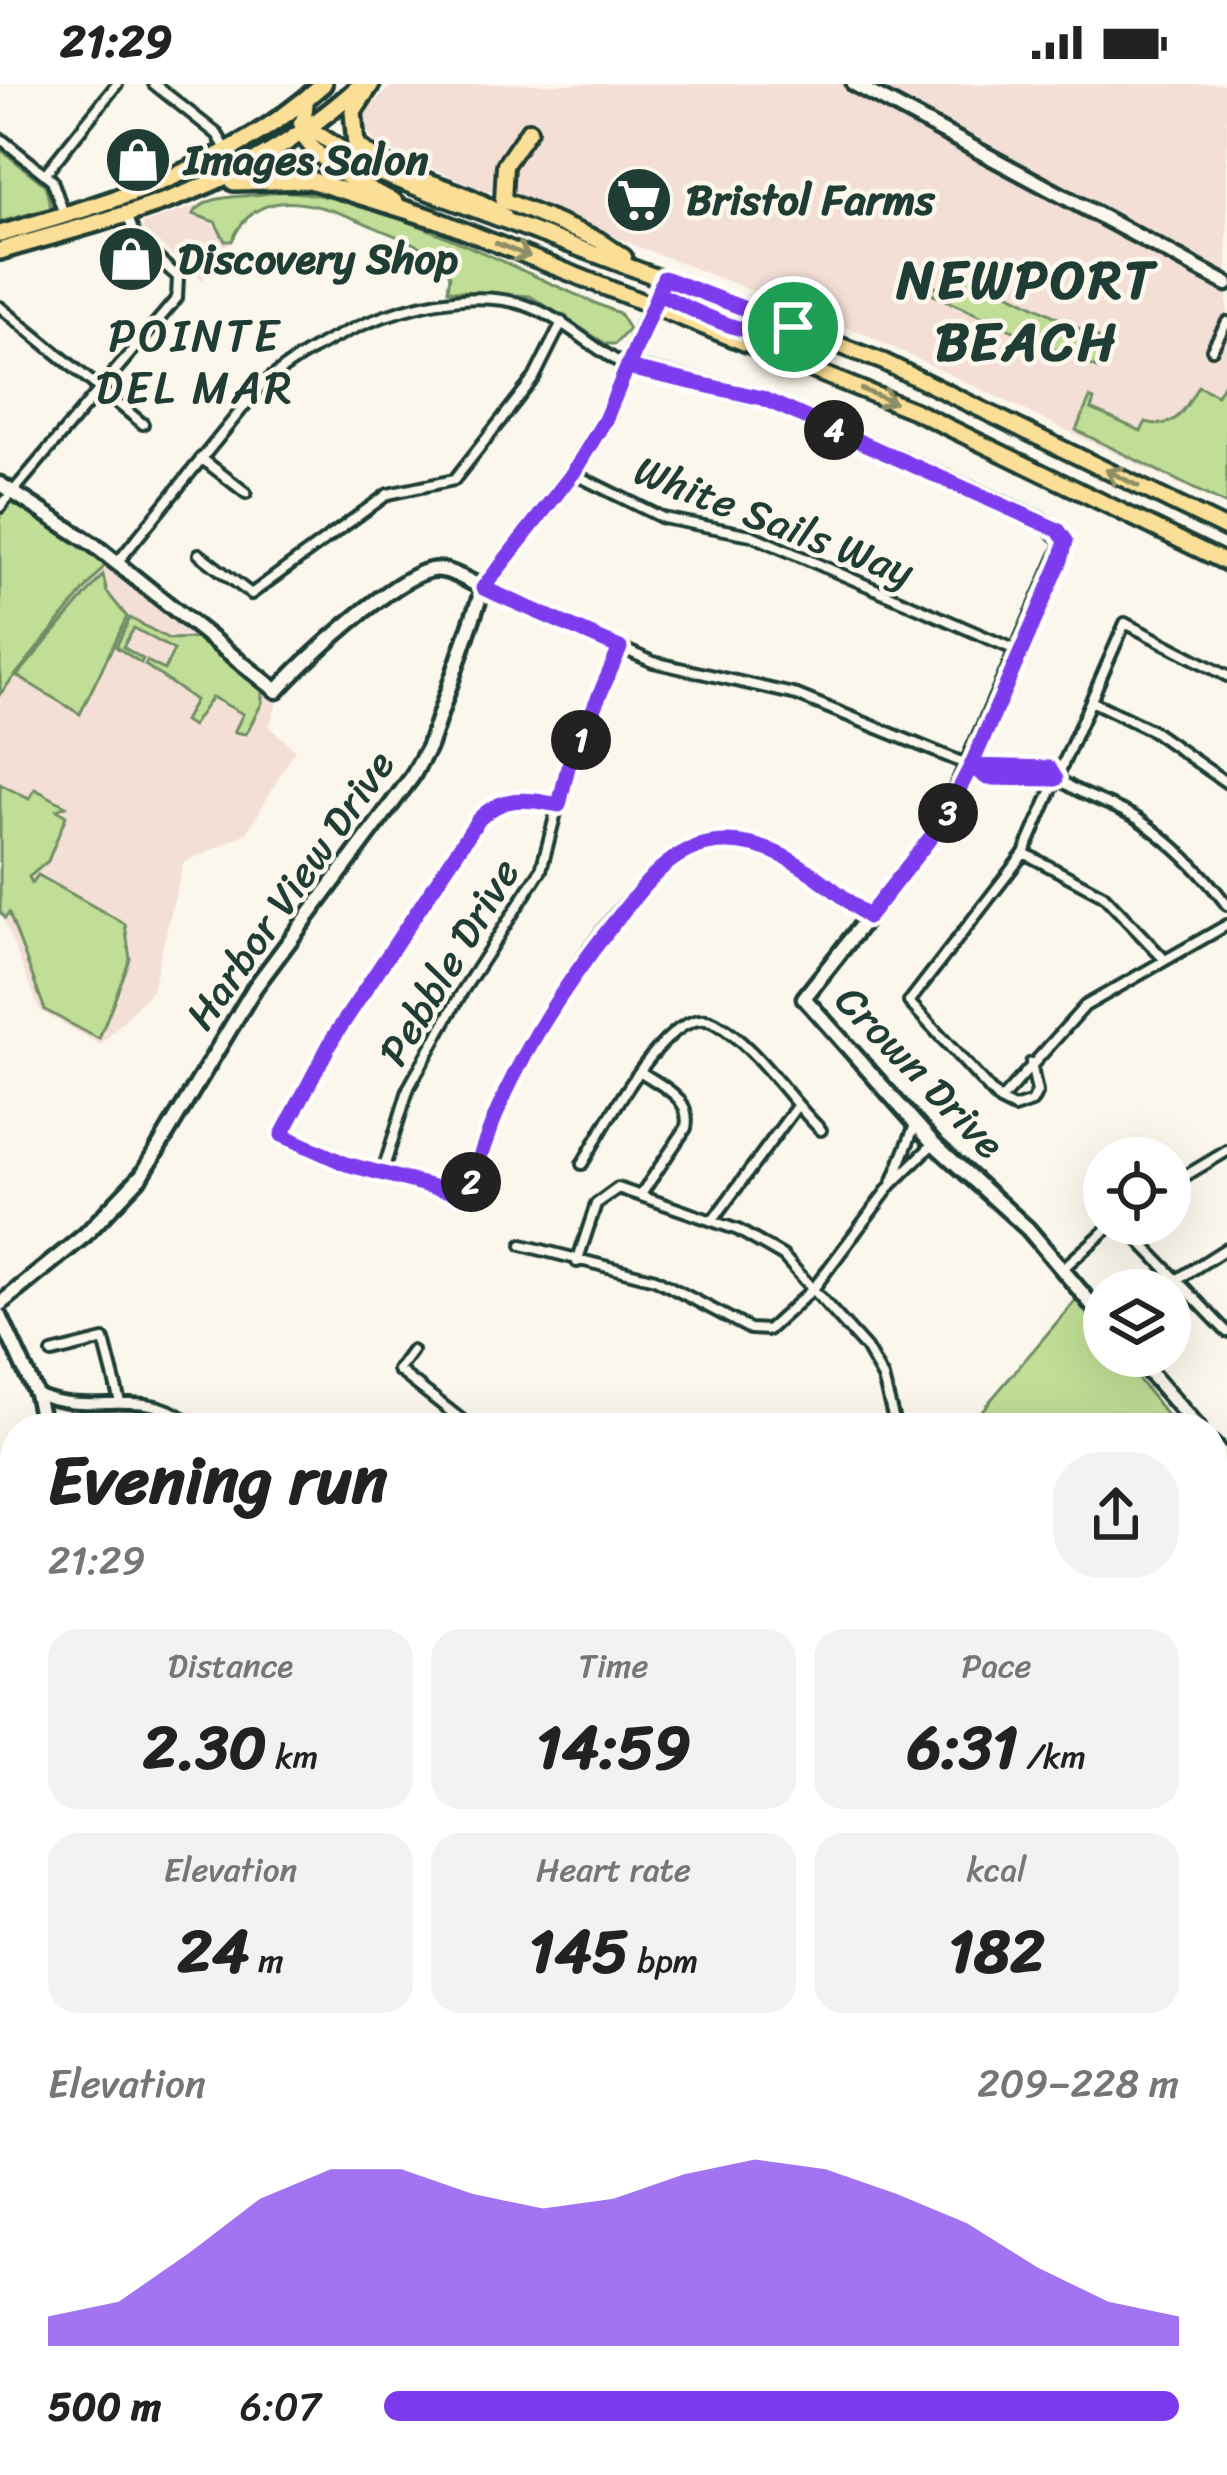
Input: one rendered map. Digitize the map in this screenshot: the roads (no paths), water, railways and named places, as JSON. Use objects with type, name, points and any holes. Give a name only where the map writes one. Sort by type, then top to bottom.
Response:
[{"type":"highway","points":[[0,251],[172,181],[228,153],[283,118],[323,84]]},
{"type":"highway","points":[[0,234],[127,214],[219,184],[306,128],[362,84]]},
{"type":"highway","points":[[371,84],[353,111],[356,145],[387,166],[486,204],[504,217]]},
{"type":"highway","points":[[219,184],[310,180],[432,218]]},
{"type":"main road","points":[[306,99],[306,128],[361,186],[432,218],[655,300],[769,335],[793,327]]},
{"type":"main road","points":[[283,118],[378,173],[793,327],[975,404],[1227,529]]},
{"type":"main road","points":[[529,130],[505,165],[503,200],[599,240],[643,270]]},
{"type":"main road","points":[[655,300],[915,411],[1227,563]]},
{"type":"street","points":[[45,174],[117,84]]},
{"type":"street","points":[[154,84],[218,134],[228,153]]},
{"type":"street","points":[[854,84],[1227,284]]},
{"type":"street","points":[[0,138],[45,174],[67,223]]},
{"type":"street","points":[[0,508],[177,298],[178,277],[136,239],[127,214]]},
{"type":"street","name":"Harbor View Drive","points":[[0,1304],[85,1235],[142,1175],[255,987],[412,778],[429,746],[483,588],[573,473],[628,368],[664,278]]},
{"type":"street","points":[[117,563],[282,367],[354,327],[437,304],[522,304],[562,322],[628,368]]},
{"type":"street","points":[[0,307],[143,424]]},
{"type":"street","points":[[199,554],[251,594],[388,494],[454,480],[534,378],[562,322]]},
{"type":"street","points":[[1212,349],[1227,322]]},
{"type":"street","name":"Crown Drive","points":[[628,368],[762,398],[1058,530],[1066,541],[971,766],[942,823],[803,998],[933,1144],[1028,1229],[1083,1295]]},
{"type":"street","points":[[201,458],[246,493]]},
{"type":"street","name":"White Sails Way","points":[[573,473],[663,518],[751,535],[1020,652]]},
{"type":"street","points":[[0,484],[117,563],[277,691],[310,654],[419,574],[445,571],[668,667],[797,695],[971,766],[987,778],[1056,779],[1138,819],[1185,858],[1227,905]]},
{"type":"street","points":[[1030,1064],[1038,1082],[1032,1102],[1015,1108],[1000,1101],[909,1002],[1024,853],[1124,623],[1227,676]]},
{"type":"street","name":"Pebble Drive","points":[[382,1174],[409,1088],[462,992],[541,870],[568,767],[620,648]]},
{"type":"street","points":[[1091,701],[1153,731],[1227,783]]},
{"type":"street","points":[[559,805],[514,799],[492,807],[478,820],[333,1038],[282,1135],[346,1164],[468,1196],[483,1142],[541,1019],[668,861],[710,843],[757,846],[806,870],[868,917]]},
{"type":"street","points":[[1024,853],[1103,895],[1165,960]]},
{"type":"street","points":[[1000,1101],[1085,1006],[1227,926]]},
{"type":"street","points":[[583,1164],[641,1072],[681,1023],[711,1020],[821,1130]]},
{"type":"street","points":[[641,1072],[682,1102],[688,1116],[686,1128],[642,1193]]},
{"type":"street","points":[[713,1220],[797,1106]]},
{"type":"street","points":[[891,1185],[916,1125]]},
{"type":"street","points":[[522,1245],[655,1279],[759,1331],[778,1324],[814,1288],[891,1185],[933,1144]]},
{"type":"street","points":[[904,1145],[918,1159]]},
{"type":"street","points":[[1191,1172],[1227,1151]]},
{"type":"street","points":[[577,1262],[602,1197],[618,1188],[713,1220],[769,1246],[814,1288],[875,1363],[891,1413]]},
{"type":"street","points":[[1061,1270],[1089,1245]]},
{"type":"street","points":[[1142,1245],[1164,1269]]},
{"type":"street","points":[[1191,1271],[1227,1248]]},
{"type":"street","points":[[1191,1297],[1227,1332]]},
{"type":"street","points":[[0,1316],[40,1413]]},
{"type":"street","points":[[52,1353],[104,1340],[120,1402]]},
{"type":"street","points":[[412,1351],[398,1370],[453,1413]]},
{"type":"street","points":[[1153,1377],[1185,1413]]},
{"type":"street","points":[[36,1394],[82,1407],[157,1403],[172,1413]]},
{"type":"place","name":"Images Salon","points":[[138,160]]},
{"type":"place","name":"Bristol Farms","points":[[639,200]]},
{"type":"place","name":"Discovery Shop","points":[[131,259]]},
{"type":"district","name":"NEWPORT BEACH","points":[[1027,311]]},
{"type":"district","name":"POINTE DEL MAR","points":[[195,362]]}]
